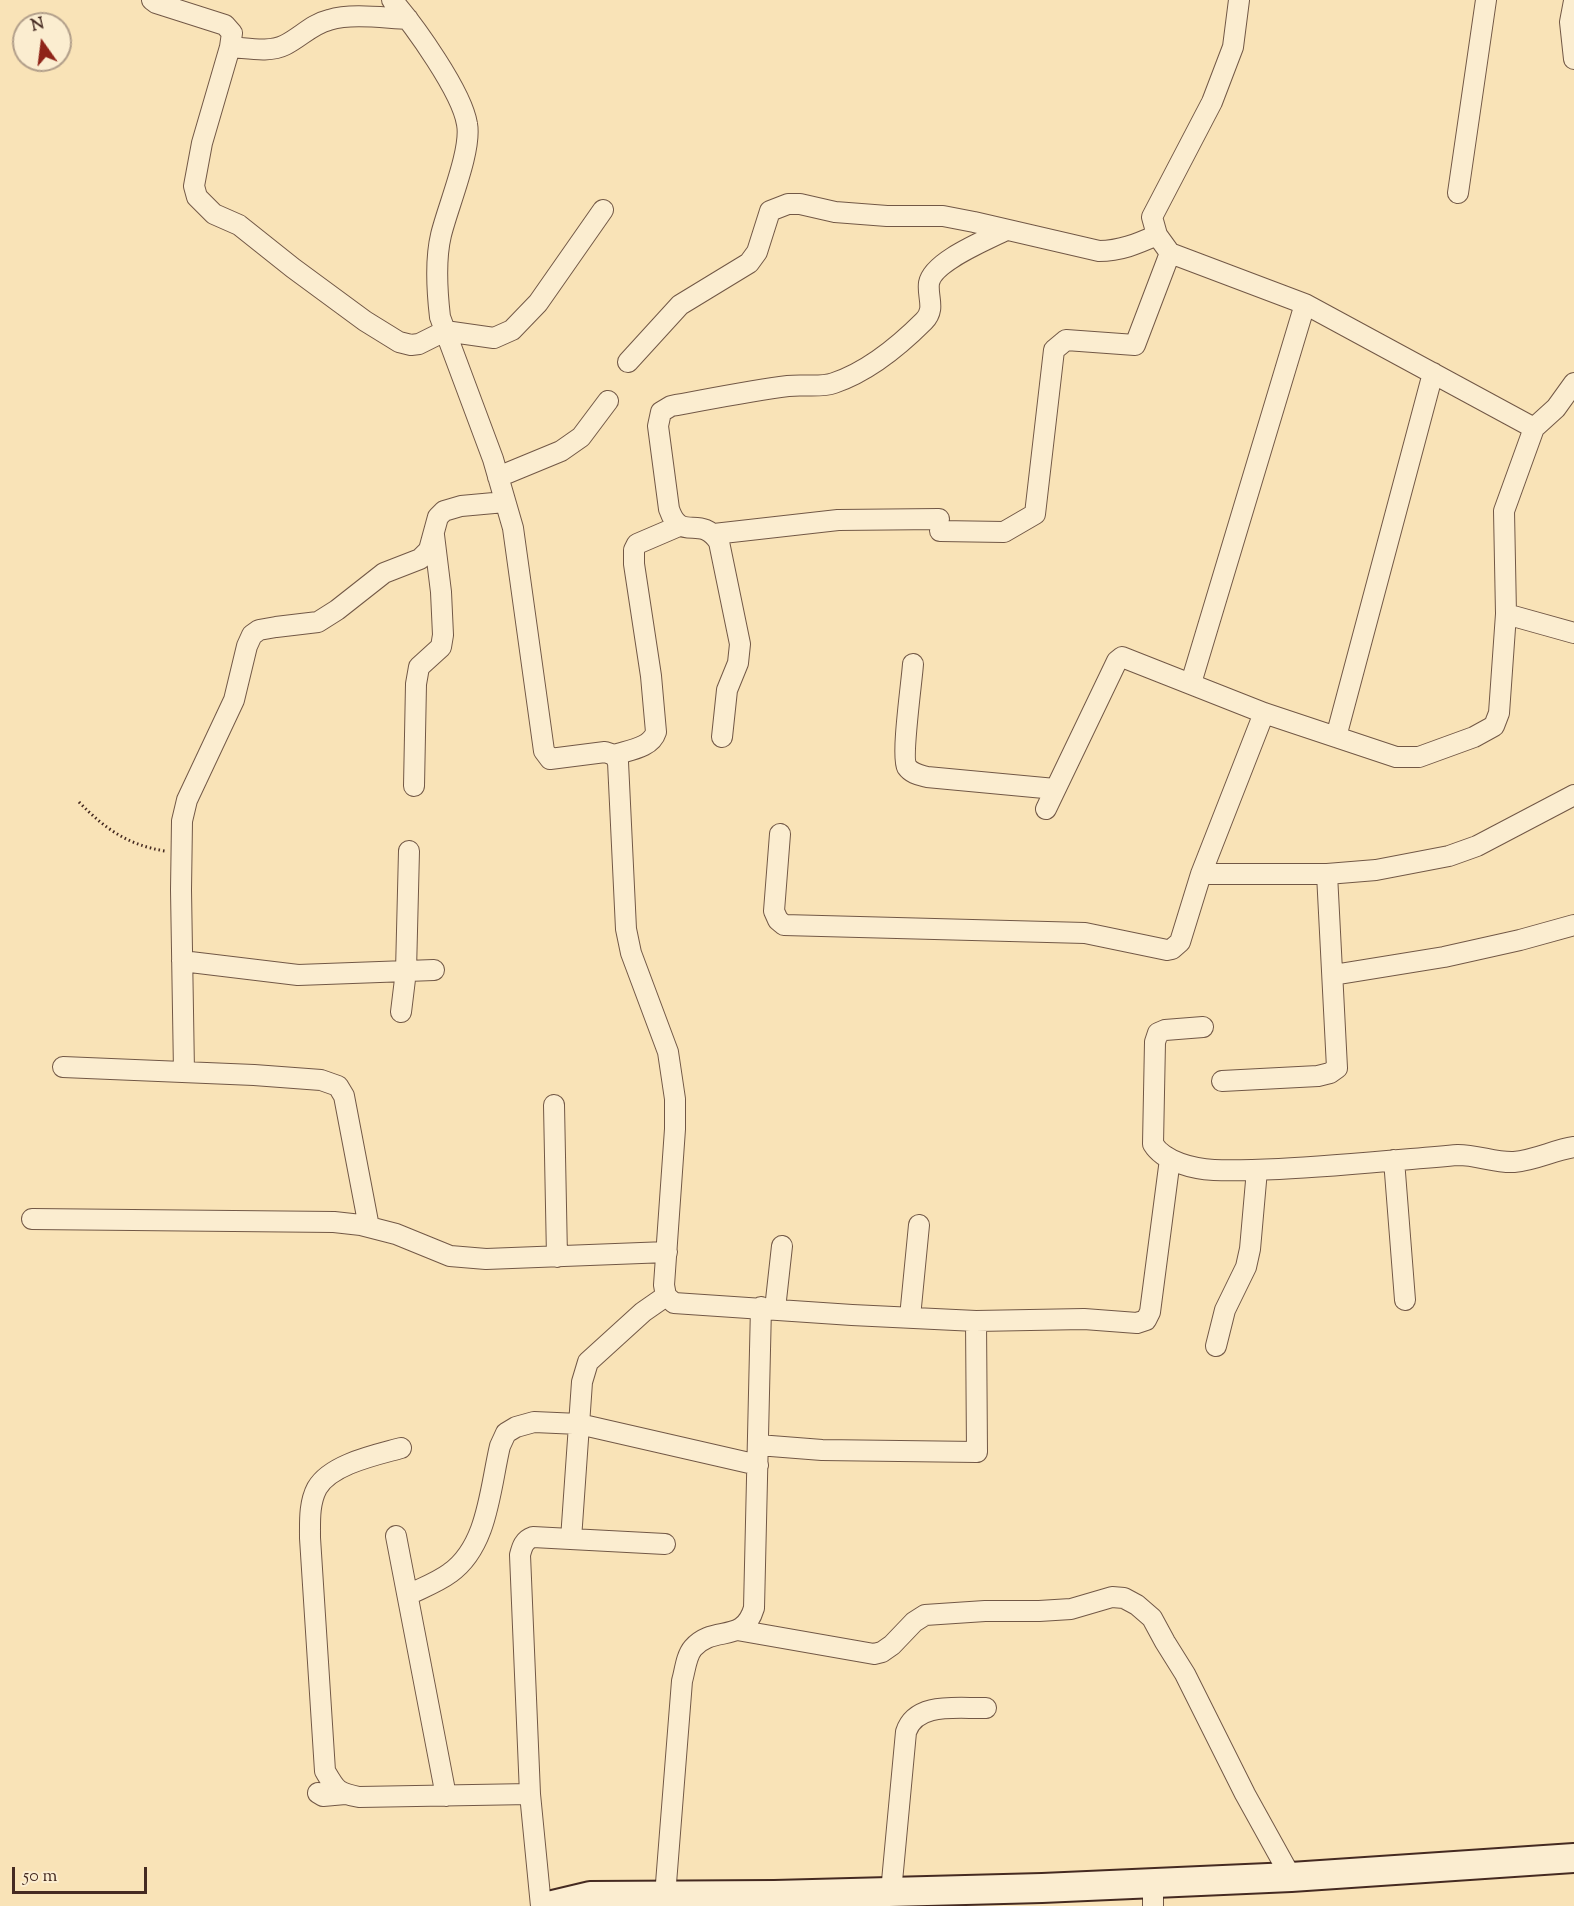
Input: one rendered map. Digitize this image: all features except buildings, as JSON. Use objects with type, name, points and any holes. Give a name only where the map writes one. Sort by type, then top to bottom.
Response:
[{"type":"street","points":[[152,0],[225,25],[232,33],[202,143],[194,186],[196,197],[214,214],[239,225],[329,294],[399,342],[411,345],[448,337],[494,338],[512,330],[538,303],[603,210]]},
{"type":"street","points":[[392,0],[408,19],[457,94],[468,126],[466,147],[438,254],[440,317],[495,468],[513,528],[544,751],[550,759],[605,752],[614,754],[654,740],[656,732],[651,676],[634,564],[634,550],[637,544],[679,526],[705,528],[714,534],[723,553],[740,644],[738,663],[727,690],[722,737]]},
{"type":"street","points":[[628,362],[680,305],[749,263],[756,252],[770,211],[789,204],[801,204],[835,212],[887,216],[943,216],[1099,251],[1112,251],[1134,246],[1154,226],[1166,192],[1212,102],[1233,47],[1239,0]]},
{"type":"street","points":[[1458,193],[1486,0]]},
{"type":"street","points":[[1574,1],[1570,22],[1574,59]]},
{"type":"street","points":[[230,47],[274,49],[284,46],[307,29],[332,19],[354,17],[408,19]]},
{"type":"street","points":[[1154,226],[1170,253],[1305,304],[1433,373],[1538,425]]},
{"type":"street","points":[[679,526],[673,522],[669,509],[658,426],[661,412],[671,406],[790,386],[830,384],[845,379],[882,357],[925,320],[931,309],[929,284],[932,276],[942,264],[1006,230]]},
{"type":"street","points":[[714,534],[838,520],[939,525],[1004,532],[1035,514],[1054,350],[1066,339],[1135,345],[1170,253]]},
{"type":"street","points":[[1191,683],[1305,304]]},
{"type":"street","points":[[1336,737],[1433,373]]},
{"type":"street","points":[[1046,809],[1119,658],[1122,657],[1264,713],[1396,758],[1419,757],[1474,737],[1494,726],[1499,713],[1506,614],[1504,511],[1538,425],[1556,408],[1574,383]]},
{"type":"street","points":[[495,468],[561,451],[581,437],[608,401]]},
{"type":"street","points":[[184,1072],[182,821],[187,800],[234,700],[247,646],[252,635],[260,630],[318,622],[338,610],[384,573],[420,559],[429,550],[438,517],[444,511],[461,506],[505,502]]},
{"type":"street","points":[[414,786],[419,667],[441,647],[443,635],[441,592],[433,531]]},
{"type":"street","points":[[1506,614],[1574,633]]},
{"type":"street","points":[[913,664],[905,763],[908,769],[916,775],[927,777],[1055,789]]},
{"type":"street","points":[[780,834],[774,911],[778,920],[784,925],[1086,933],[1167,950],[1172,949],[1180,942],[1201,874],[1264,713]]},
{"type":"street","points":[[614,754],[620,776],[626,929],[631,953],[668,1052],[675,1099],[664,1285],[666,1296],[674,1303],[976,1321],[1084,1319],[1137,1323],[1146,1320],[1150,1312],[1170,1159]]},
{"type":"street","points":[[1201,874],[1327,874],[1376,870],[1449,856],[1477,846],[1574,795]]},
{"type":"street","points":[[402,1012],[406,971],[409,851]]},
{"type":"street","points":[[1222,1081],[1318,1076],[1335,1071],[1338,1064],[1327,874]]},
{"type":"street","points":[[1333,975],[1444,957],[1574,925]]},
{"type":"street","points":[[182,961],[298,975],[434,970]]},
{"type":"street","points":[[1203,1027],[1165,1030],[1158,1033],[1155,1042],[1151,1135],[1155,1149],[1170,1159],[1187,1165],[1213,1170],[1257,1170],[1327,1167],[1473,1155],[1495,1161],[1513,1162],[1532,1160],[1574,1147]]},
{"type":"street","points":[[63,1067],[321,1080],[338,1086],[344,1096],[369,1227]]},
{"type":"street","points":[[554,1105],[557,1257]]},
{"type":"street","points":[[1394,1160],[1405,1300]]},
{"type":"street","points":[[1216,1346],[1225,1310],[1246,1267],[1253,1227],[1257,1170]]},
{"type":"street","points":[[32,1219],[334,1222],[396,1234],[450,1256],[486,1259],[667,1252]]},
{"type":"street","points":[[910,1317],[919,1225]]},
{"type":"street","points":[[664,1896],[682,1681],[690,1653],[693,1647],[708,1638],[737,1630],[749,1622],[753,1608],[758,1445],[768,1308],[782,1246]]},
{"type":"street","points":[[571,1539],[582,1382],[588,1362],[643,1312],[666,1296]]},
{"type":"street","points":[[758,1445],[822,1450],[977,1452],[976,1321]]},
{"type":"street","points":[[408,1595],[453,1570],[468,1554],[480,1532],[500,1446],[506,1433],[511,1429],[534,1422],[579,1424],[758,1465]]},
{"type":"street","points":[[345,1794],[334,1787],[326,1771],[310,1538],[312,1501],[319,1485],[329,1475],[359,1460],[400,1448]]},
{"type":"street","points":[[396,1536],[446,1796]]},
{"type":"street","points":[[541,1906],[530,1794],[520,1555],[523,1546],[530,1538],[666,1544]]},
{"type":"street","points":[[737,1630],[874,1653],[887,1650],[914,1622],[925,1615],[1060,1610],[1112,1597],[1124,1598],[1137,1605],[1152,1618],[1185,1674],[1245,1794],[1291,1877]]},
{"type":"street","points":[[891,1892],[906,1732],[909,1722],[928,1710],[986,1708]]},
{"type":"street","points":[[318,1793],[323,1796],[345,1794],[359,1797],[530,1794]]},
{"type":"street","points":[[548,1906],[590,1896],[775,1900],[891,1892],[1153,1895],[1291,1877],[1574,1858]]},
{"type":"path","points":[[79,802],[111,831],[124,839],[144,848],[182,854]]}]
